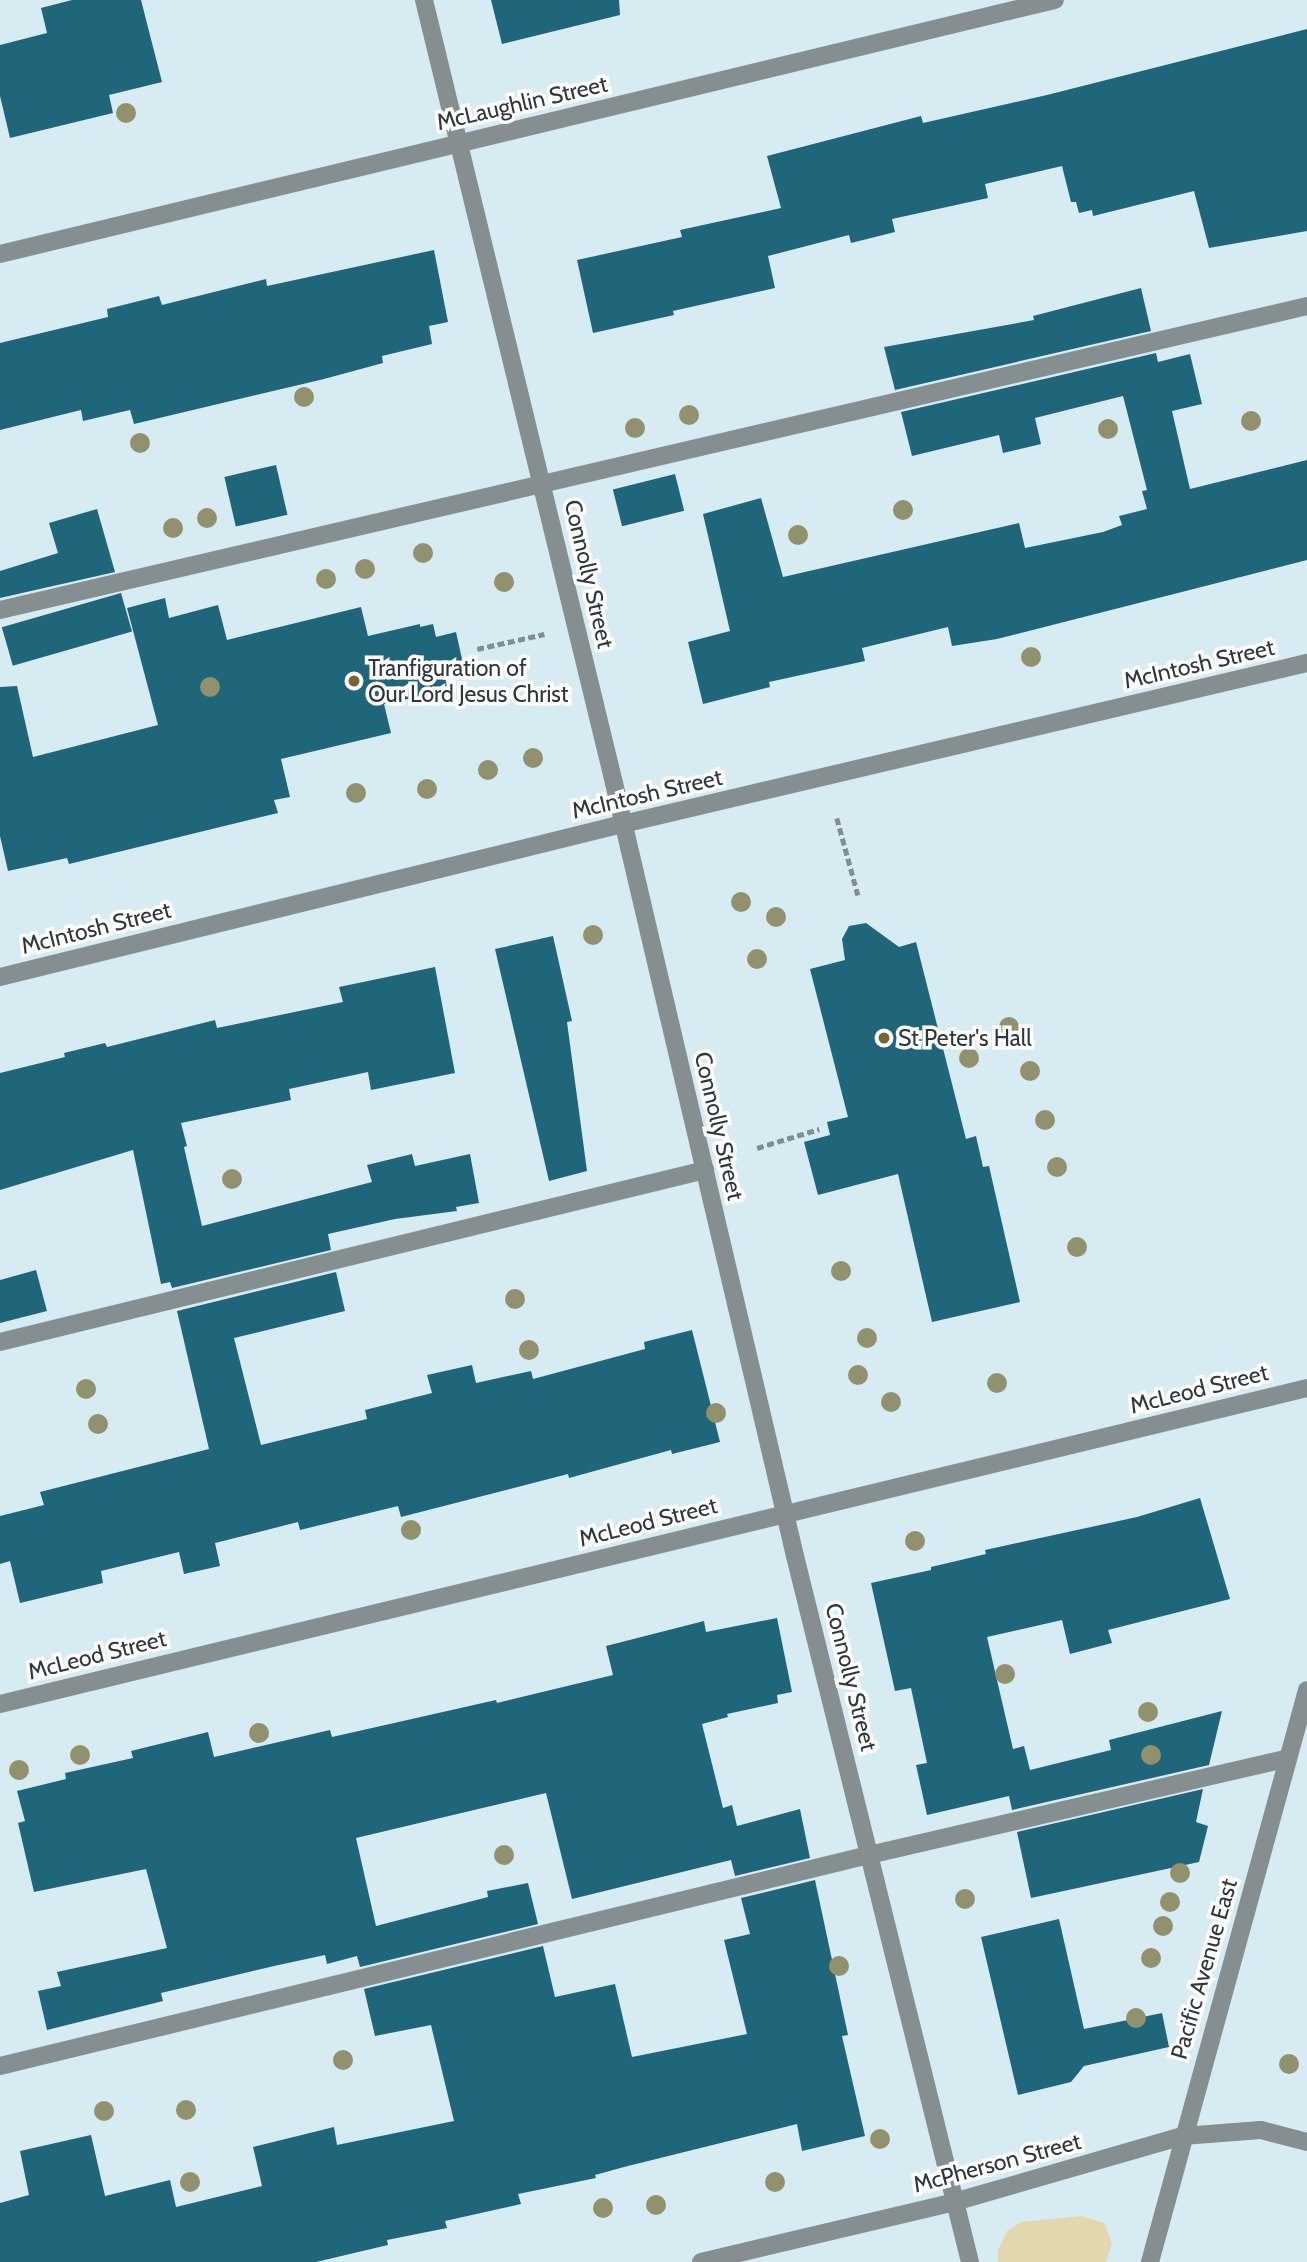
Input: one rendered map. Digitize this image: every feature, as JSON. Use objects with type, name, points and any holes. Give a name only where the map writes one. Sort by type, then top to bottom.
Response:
[{"type":"street","name":"Connolly Street","points":[[424,0],[461,143],[786,1514],[970,2262]]},
{"type":"street","name":"McLaughlin Street","points":[[0,254],[1055,0]]},
{"type":"street","points":[[0,610],[543,486],[1307,306]]},
{"type":"street","name":"McIntosh Street","points":[[0,977],[623,824],[1307,663]]},
{"type":"street","points":[[0,1342],[705,1170]]},
{"type":"street","name":"McLeod Street","points":[[0,1704],[1307,1388]]},
{"type":"street","name":"Pacific Avenue East","points":[[1150,2262],[1307,1689]]},
{"type":"street","points":[[0,2066],[869,1855],[1288,1758]]},
{"type":"street","name":"McPherson Street","points":[[702,2262],[954,2202],[1183,2136],[1261,2130],[1307,2142]]},
{"type":"path","points":[[477,649],[576,627]]},
{"type":"path","points":[[837,818],[858,895]]},
{"type":"path","points":[[757,1148],[820,1129]]},
{"type":"shaded area","points":[[1081,2216],[1104,2223],[1112,2243],[1106,2262],[998,2262],[998,2250],[1007,2231],[1021,2222]]},
{"type":"building","points":[[72,0],[141,0],[162,82],[109,95],[113,113],[10,138],[0,96],[0,45],[47,33],[41,8]]},
{"type":"building","points":[[491,0],[619,0],[620,15],[502,44]]},
{"type":"building","points":[[1307,29],[1307,231],[1209,248],[1194,191],[1093,216],[1092,210],[1079,213],[1076,202],[1071,202],[1062,166],[985,184],[988,198],[892,219],[895,232],[851,243],[849,235],[768,256],[775,288],[673,311],[674,315],[593,333],[577,260],[682,237],[680,230],[781,208],[767,156],[921,116],[923,123],[1047,95]]},
{"type":"building","points":[[434,250],[448,322],[429,326],[432,344],[382,356],[383,363],[324,379],[134,424],[130,410],[83,421],[81,410],[0,430],[0,343],[108,317],[107,309],[159,296],[162,305],[266,279],[267,286]]},
{"type":"building","points":[[1141,288],[1151,331],[895,390],[884,347],[1034,320],[1033,316]]},
{"type":"building","points":[[1156,353],[1158,362],[1190,354],[1202,404],[1172,411],[1190,489],[1307,460],[1307,560],[997,639],[952,646],[948,627],[862,648],[865,661],[769,682],[770,687],[703,704],[688,642],[730,631],[703,514],[761,498],[783,577],[1019,523],[1025,548],[1103,532],[1122,525],[1119,516],[1147,509],[1142,491],[1147,490],[1123,396],[1035,418],[1041,444],[1003,453],[999,435],[912,456],[901,412]]},
{"type":"building","points":[[276,465],[287,515],[236,527],[224,477]]},
{"type":"building","points":[[675,474],[684,511],[622,526],[613,489]]},
{"type":"building","points":[[97,509],[115,572],[0,598],[0,571],[58,553],[49,523]]},
{"type":"building","points":[[121,593],[132,631],[13,666],[2,627]]},
{"type":"building","points":[[165,598],[169,618],[218,605],[227,640],[361,607],[368,636],[420,624],[420,627],[433,624],[436,637],[456,632],[464,668],[444,673],[447,686],[430,690],[431,694],[384,704],[391,733],[281,759],[290,797],[274,800],[278,813],[69,864],[67,858],[8,871],[0,836],[0,687],[17,686],[33,757],[158,725],[127,608]]},
{"type":"building","name":"St Peter's Hall","points":[[866,923],[899,947],[916,942],[966,1139],[976,1136],[983,1167],[989,1166],[1020,1302],[932,1322],[898,1174],[818,1195],[804,1142],[830,1135],[827,1122],[848,1117],[810,969],[845,960],[842,939],[849,926]]},
{"type":"building","points":[[553,936],[572,1021],[567,1022],[587,1171],[549,1181],[495,949]]},
{"type":"building","points":[[435,967],[455,1073],[371,1090],[368,1072],[289,1089],[291,1100],[181,1123],[187,1146],[184,1147],[202,1226],[372,1182],[367,1165],[412,1154],[415,1166],[470,1154],[479,1203],[456,1207],[457,1211],[395,1219],[328,1234],[331,1250],[172,1288],[170,1282],[161,1284],[133,1150],[0,1190],[0,1073],[65,1057],[64,1053],[105,1043],[107,1047],[215,1020],[217,1028],[343,1002],[339,987]]},
{"type":"building","points":[[36,1270],[47,1311],[0,1323],[0,1280]]},
{"type":"building","points":[[336,1272],[345,1311],[234,1338],[261,1445],[367,1419],[365,1410],[432,1393],[427,1375],[472,1365],[476,1383],[531,1371],[533,1379],[645,1349],[644,1342],[692,1330],[720,1442],[672,1454],[671,1450],[569,1478],[568,1474],[401,1517],[398,1506],[300,1530],[298,1522],[215,1543],[220,1566],[184,1574],[179,1552],[101,1571],[103,1583],[20,1603],[10,1561],[0,1564],[0,1516],[44,1505],[40,1492],[209,1449],[177,1311]]},
{"type":"building","points":[[1200,1498],[1230,1599],[1108,1630],[1112,1643],[1070,1654],[1062,1620],[987,1637],[1013,1749],[1024,1746],[1030,1770],[1111,1750],[1109,1740],[1222,1711],[1209,1765],[1012,1810],[1009,1796],[927,1815],[916,1765],[927,1763],[911,1688],[895,1691],[871,1583],[931,1570],[931,1567],[986,1554],[985,1550],[1137,1517]]},
{"type":"building","points":[[777,1618],[792,1692],[777,1695],[778,1703],[727,1714],[728,1717],[702,1724],[723,1808],[732,1805],[737,1826],[800,1809],[810,1858],[735,1876],[731,1860],[572,1899],[546,1793],[356,1838],[376,1926],[488,1897],[487,1891],[528,1883],[538,1924],[360,1967],[357,1956],[327,1964],[325,1955],[274,1966],[161,1993],[163,2001],[47,2030],[38,1991],[61,1986],[57,1972],[167,1948],[146,1869],[34,1892],[18,1823],[25,1821],[17,1791],[66,1779],[65,1773],[133,1758],[131,1751],[208,1732],[214,1757],[330,1730],[332,1737],[496,1700],[497,1703],[613,1675],[606,1646],[704,1621],[706,1632]]},
{"type":"building","points":[[1203,1789],[1196,1822],[1208,1826],[1199,1862],[1031,1898],[1017,1832]]},
{"type":"building","points":[[815,1880],[848,2035],[842,2036],[865,2136],[802,2151],[797,2124],[624,2167],[595,2175],[596,2178],[518,2194],[521,2204],[445,2221],[447,2228],[387,2240],[388,2245],[316,2262],[0,2262],[0,2203],[29,2195],[20,2151],[91,2135],[105,2196],[170,2180],[176,2207],[262,2186],[253,2147],[334,2127],[337,2145],[454,2121],[431,2025],[375,2036],[364,1989],[543,1946],[555,1997],[615,1984],[632,2057],[747,2034],[724,1940],[750,1934],[741,1898]]},
{"type":"building","points":[[1059,1919],[1084,2029],[1162,2013],[1169,2047],[1084,2066],[1071,2082],[1018,2095],[981,1937]]},
{"type":"place","name":"Tranfiguration of Our Lord Jesus Christ","points":[[354,681]]},
{"type":"place","name":"St Peter's Hall","points":[[884,1038]]}]
